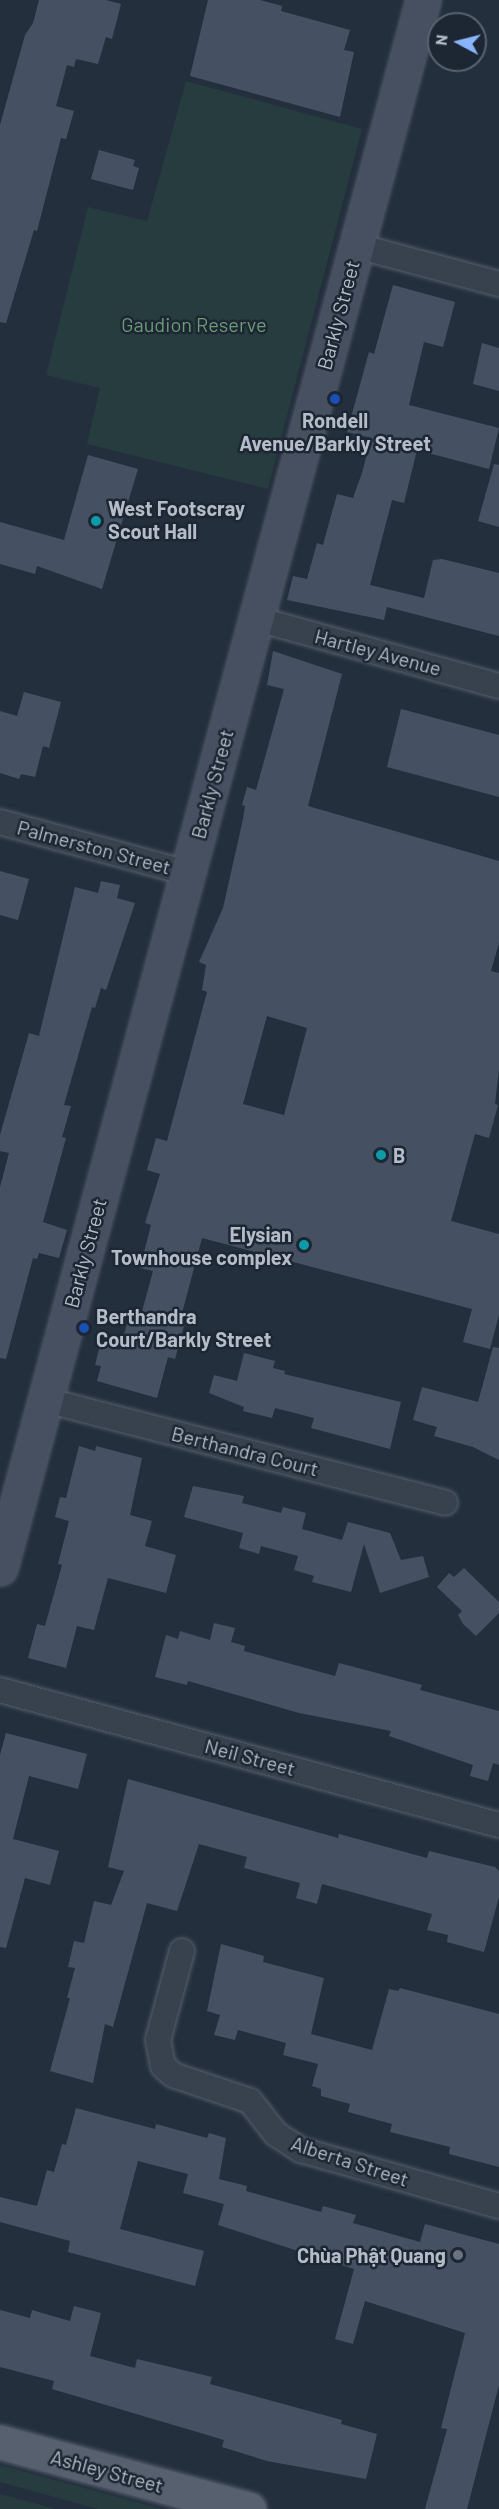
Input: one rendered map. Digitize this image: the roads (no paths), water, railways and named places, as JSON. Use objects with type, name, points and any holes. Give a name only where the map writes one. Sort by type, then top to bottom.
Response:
[{"type":"main road","name":"Ashley Street","points":[[0,2442],[249,2509]]},
{"type":"street","name":"Barkly Street","points":[[0,1568],[423,0]]},
{"type":"street","points":[[357,246],[499,284]]},
{"type":"street","name":"Hartley Avenue","points":[[257,619],[499,686]]},
{"type":"street","name":"Palmerston Street","points":[[0,822],[188,873]]},
{"type":"street","name":"Berthandra Court","points":[[45,1400],[445,1503]]},
{"type":"street","name":"Neil Street","points":[[0,1689],[499,1825]]},
{"type":"street","name":"Alberta Street","points":[[182,1951],[158,2040],[163,2066],[173,2075],[250,2101],[276,2134],[301,2150],[499,2206]]},
{"type":"place","name":"Rondell Avenue/Barkly Street","points":[[335,399]]},
{"type":"place","name":"West Footscray Scout Hall","points":[[96,521]]},
{"type":"place","name":"B","points":[[381,1155]]},
{"type":"place","name":"Elysian Townhouse complex","points":[[304,1245]]},
{"type":"place","name":"Berthandra Court/Barkly Street","points":[[84,1328]]},
{"type":"place","name":"Chùa Phật Quang","points":[[458,2255]]},
{"type":"park label","name":"Gaudion Reserve","points":[[194,324]]}]
